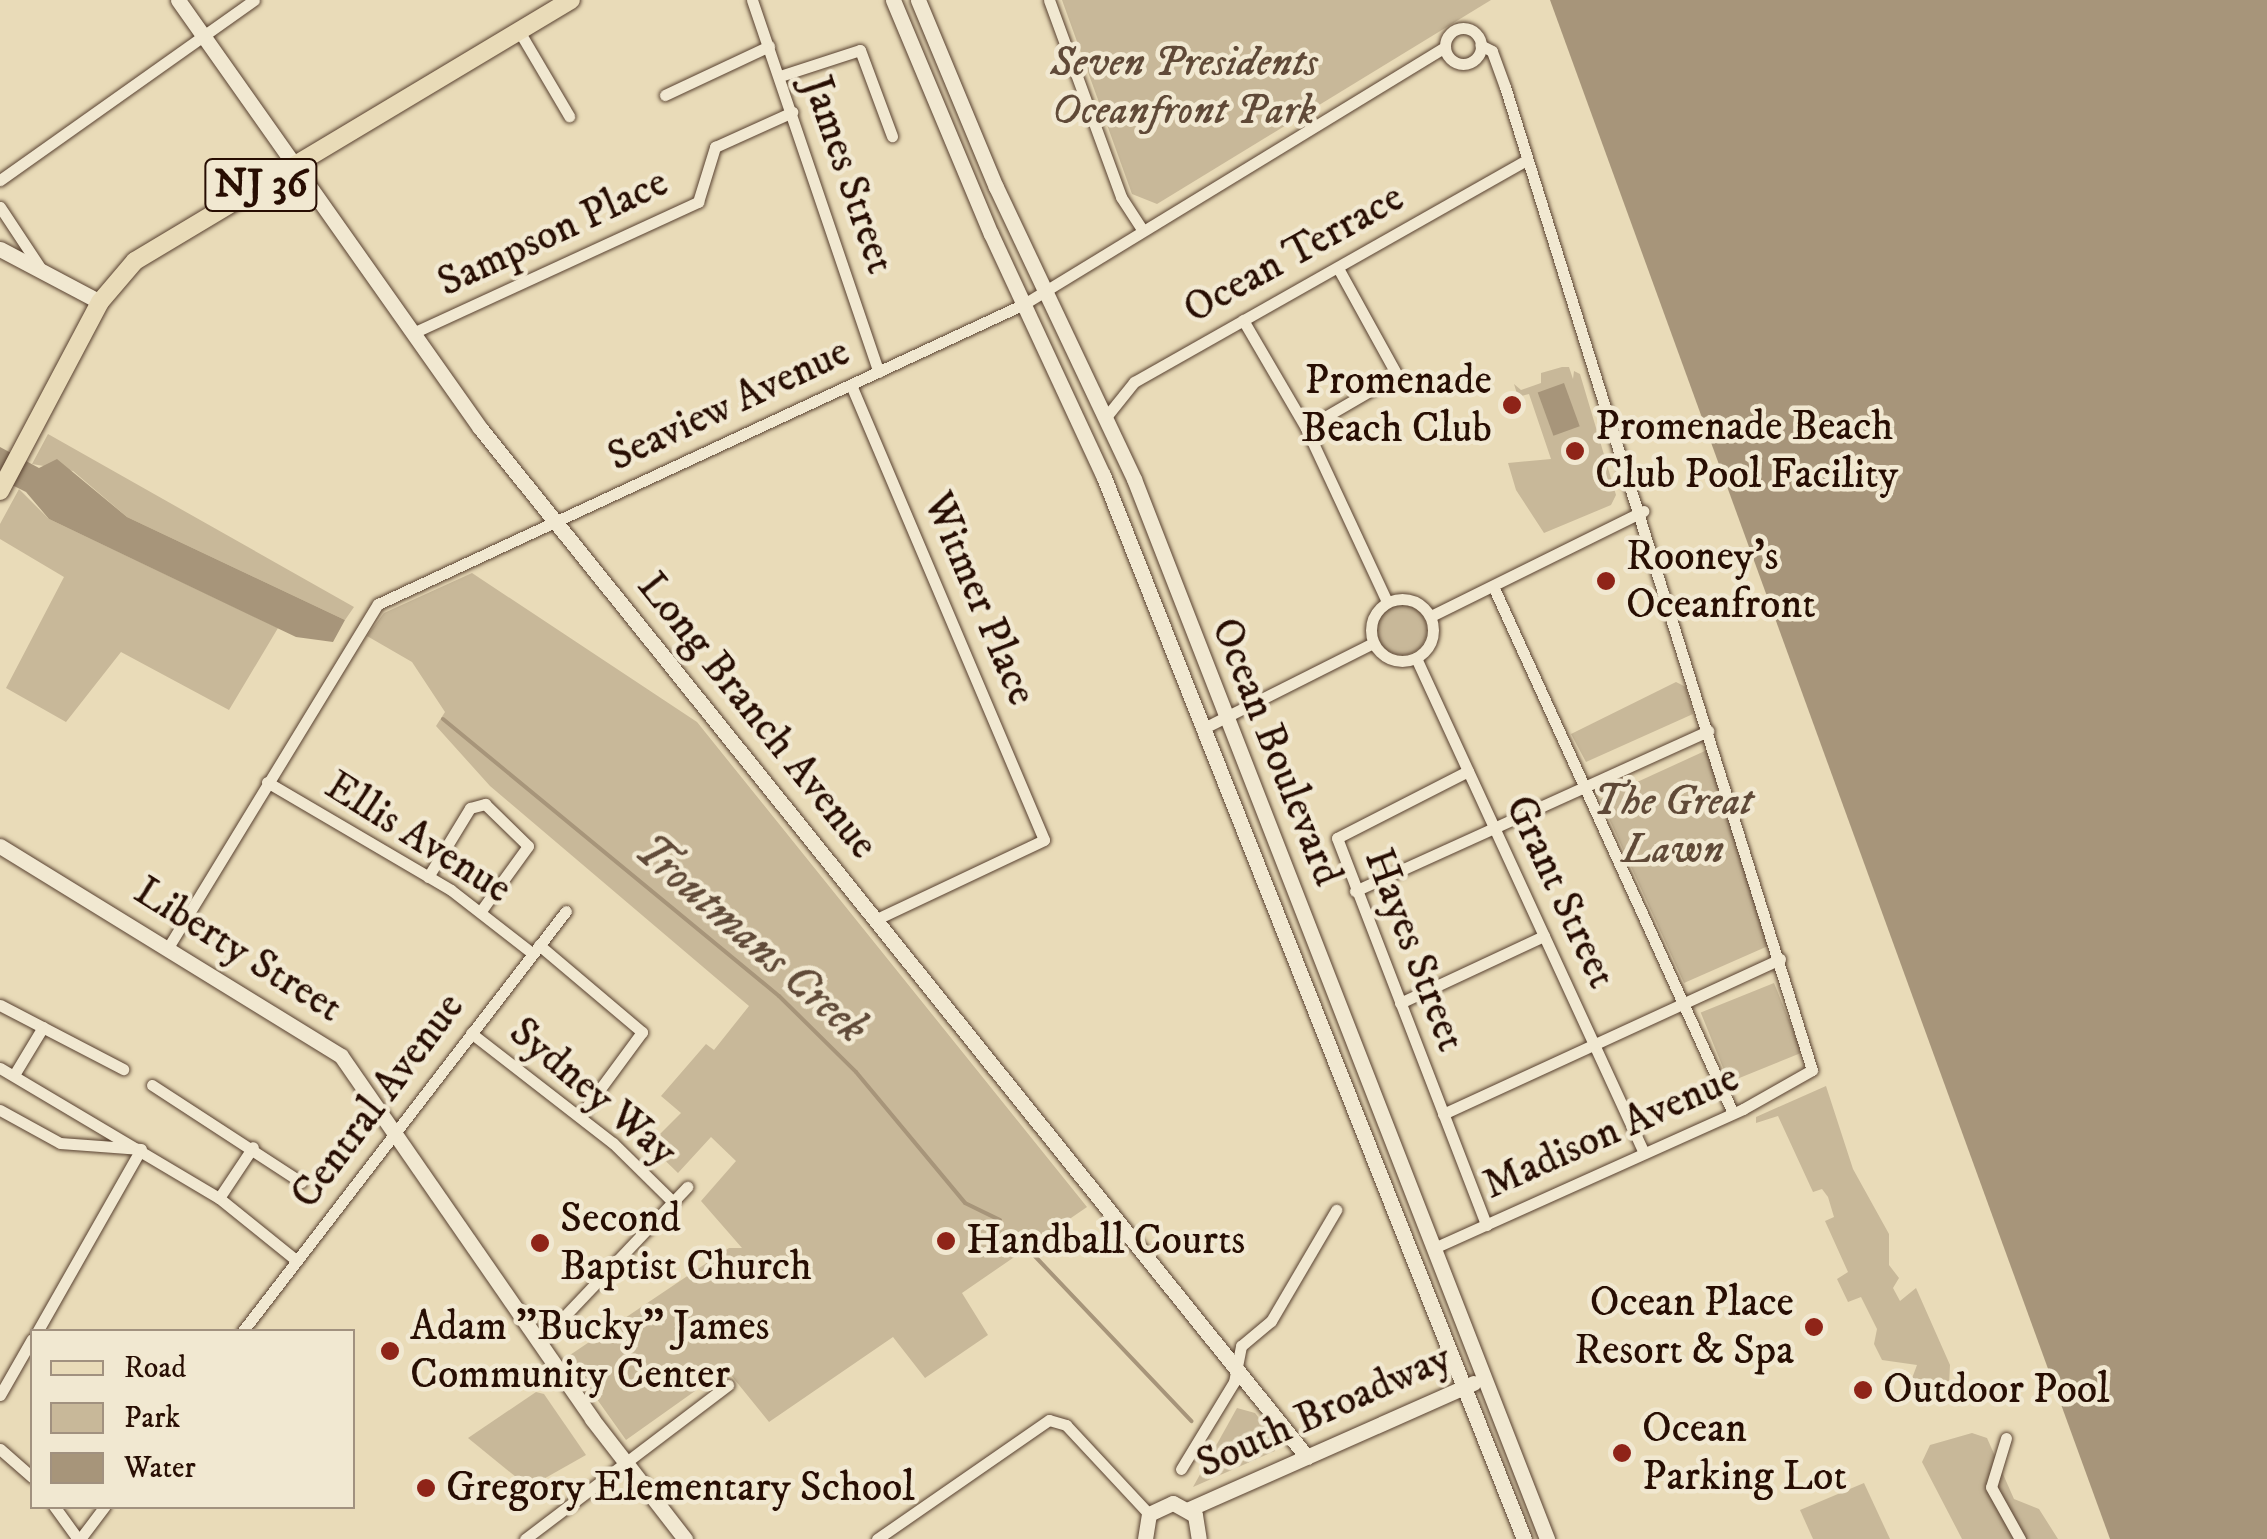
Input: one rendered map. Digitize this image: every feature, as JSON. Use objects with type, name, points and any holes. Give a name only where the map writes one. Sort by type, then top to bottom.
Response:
[{"type":"main road","name":"NJ 36","points":[[0,491],[100,302],[135,262],[520,32],[563,2]]},
{"type":"street","name":"Long Branch Avenue","points":[[178,0],[413,334],[554,521],[1308,1457]]},
{"type":"street","points":[[0,180],[254,0]]},
{"type":"street","name":"James Street","points":[[752,0],[879,372]]},
{"type":"street","name":"Ocean Boulevard","points":[[893,0],[1024,304],[1103,475],[1524,1539]]},
{"type":"street","name":"Ocean Boulevard","points":[[918,0],[1046,292],[1106,417],[1548,1539]]},
{"type":"street","points":[[1048,0],[1121,197],[1140,228]]},
{"type":"street","points":[[1442,1114],[1780,959],[1492,52],[1480,45],[1474,32],[1460,29],[1445,47],[1452,60],[1464,64],[1475,59],[1480,45]]},
{"type":"street","points":[[520,32],[569,116]]},
{"type":"street","points":[[665,95],[769,46]]},
{"type":"street","name":"Seaview Avenue","points":[[169,946],[378,604],[1024,304],[1140,228],[1445,47]]},
{"type":"street","points":[[780,76],[864,52],[892,136]]},
{"type":"street","name":"Sampson Place","points":[[413,334],[698,202],[714,147],[792,112]]},
{"type":"street","name":"Ocean Terrace","points":[[1106,417],[1134,382],[1525,161]]},
{"type":"street","points":[[0,207],[39,266]]},
{"type":"street","points":[[0,249],[39,266],[100,302]]},
{"type":"street","points":[[1306,428],[1397,375],[1338,268]]},
{"type":"street","points":[[1243,320],[1306,428],[1387,602]]},
{"type":"street","name":"Witmer Place","points":[[851,385],[1044,840],[877,919]]},
{"type":"street","points":[[1431,616],[1641,512]]},
{"type":"street","points":[[1493,586],[1732,1113]]},
{"type":"street","points":[[1387,602],[1417,602],[1431,616],[1432,640],[1416,658],[1396,661],[1373,643],[1374,616],[1387,602]]},
{"type":"street","points":[[1204,728],[1373,643]]},
{"type":"street","name":"Grant Street","points":[[1416,658],[1644,1153]]},
{"type":"street","points":[[1355,892],[1708,732]]},
{"type":"street","name":"Hayes Street","points":[[1468,771],[1340,832],[1338,847],[1486,1225]]},
{"type":"street","name":"Ellis Avenue","points":[[268,782],[481,911],[642,1032],[580,1116]]},
{"type":"street","points":[[428,877],[470,808],[485,804],[528,846],[481,911]]},
{"type":"street","name":"Liberty Street","points":[[0,846],[327,1043],[396,1131],[623,1461],[685,1539]]},
{"type":"street","name":"Central Avenue","points":[[244,1329],[566,911]]},
{"type":"street","points":[[1400,1002],[1544,936]]},
{"type":"street","name":"Madison Avenue","points":[[1434,1248],[1732,1113],[1812,1070],[1780,959]]},
{"type":"street","points":[[0,1004],[122,1069]]},
{"type":"street","points":[[14,1075],[43,1026]]},
{"type":"street","name":"Sydney Way","points":[[471,1033],[580,1116],[673,1202]]},
{"type":"street","points":[[0,1068],[219,1198],[297,1260]]},
{"type":"street","points":[[152,1085],[254,1146],[300,1182]]},
{"type":"street","points":[[0,1110],[60,1143],[142,1149]]},
{"type":"street","points":[[219,1198],[254,1146]]},
{"type":"street","points":[[39,1329],[142,1149]]},
{"type":"street","points":[[540,1342],[687,1188]]},
{"type":"street","points":[[1181,1469],[1237,1368],[1241,1346],[1270,1321],[1336,1210]]},
{"type":"street","points":[[0,1395],[30,1342]]},
{"type":"street","name":"South Broadway","points":[[1150,1514],[1164,1504],[1189,1508],[1486,1378]]},
{"type":"street","points":[[525,1539],[728,1385]]},
{"type":"street","points":[[877,1539],[1049,1420],[1066,1425],[1150,1514],[1145,1539]]},
{"type":"street","points":[[2006,1438],[1991,1487],[2020,1539]]},
{"type":"street","points":[[0,1450],[30,1476]]},
{"type":"street","points":[[1189,1508],[1200,1539]]},
{"type":"street","points":[[56,1509],[79,1539],[103,1509]]},
{"type":"green space","name":"Seven Presidents Oceanfront Park","points":[[1062,0],[1491,0],[1157,204],[1132,194]]},
{"type":"green space","name":"Promenade Beach Club Pool Facility","points":[[1569,367],[1573,379],[1574,371],[1580,374],[1616,495],[1611,505],[1544,533],[1516,490],[1508,463],[1551,459],[1529,394],[1518,397],[1514,384],[1521,390],[1541,383],[1541,373]]},
{"type":"green space","points":[[48,434],[354,607],[345,620],[127,517],[73,471],[32,464]]},
{"type":"green space","points":[[19,489],[49,519],[278,628],[229,710],[121,652],[66,722],[6,688],[64,577],[0,539],[0,524]]},
{"type":"green space","points":[[472,573],[697,722],[1087,1207],[962,1293],[988,1335],[925,1378],[893,1337],[769,1422],[726,1369],[626,1440],[567,1357],[729,1248],[742,1248],[701,1201],[736,1161],[711,1137],[678,1173],[649,1145],[681,1113],[661,1096],[706,1044],[714,1050],[749,1006],[490,786],[436,726],[445,712],[412,662],[367,636],[384,613]]},
{"type":"green space","points":[[1402,605],[1419,613],[1427,630],[1419,647],[1402,655],[1385,647],[1377,630],[1385,613]]},
{"type":"green space","points":[[1676,682],[1686,687],[1693,714],[1586,762],[1571,734]]},
{"type":"green space","name":"The Great Lawn","points":[[1707,750],[1768,946],[1684,983],[1600,799]]},
{"type":"green space","points":[[1774,983],[1802,1053],[1729,1082],[1701,1013]]},
{"type":"green space","points":[[1826,1086],[1853,1169],[1889,1234],[1889,1265],[1899,1278],[1893,1288],[1900,1301],[1916,1288],[1950,1365],[1949,1386],[1905,1397],[1917,1365],[1882,1360],[1874,1344],[1877,1329],[1861,1297],[1848,1302],[1837,1279],[1848,1272],[1825,1221],[1834,1217],[1828,1197],[1822,1189],[1813,1192],[1778,1116],[1756,1123],[1756,1117]]},
{"type":"green space","points":[[536,1392],[544,1394],[586,1455],[540,1481],[516,1477],[468,1438]]},
{"type":"green space","points":[[1237,1408],[1255,1413],[1275,1439],[1275,1451],[1193,1487]]},
{"type":"green space","points":[[1972,1433],[1987,1438],[2014,1499],[2039,1509],[2058,1539],[1962,1539],[1922,1462],[1930,1445]]},
{"type":"green space","points":[[1864,1483],[1890,1539],[1813,1539],[1800,1510]]},
{"type":"water","points":[[1550,0],[2267,0],[2267,1539],[2110,1539]]},
{"type":"water","points":[[1564,383],[1580,426],[1553,436],[1538,393]]},
{"type":"water","points":[[0,447],[39,468],[57,459],[127,517],[345,620],[333,642],[296,637],[49,519],[26,492],[0,479]]},
{"type":"waterway","name":"Troutmans Creek","points":[[443,719],[779,996],[856,1072],[965,1203],[1000,1220]]},
{"type":"waterway","points":[[1029,1250],[1191,1421]]},
{"type":"place","name":"Promenade Beach Club","points":[[1512,405]]},
{"type":"place","name":"Promenade Beach Club Pool Facility","points":[[1575,451]]},
{"type":"place","name":"Rooney's Oceanfront","points":[[1606,581]]},
{"type":"place","name":"Handball Courts","points":[[946,1241]]},
{"type":"place","name":"Second Baptist Church","points":[[540,1243]]},
{"type":"place","name":"Ocean Place Resort & Spa","points":[[1814,1327]]},
{"type":"place","name":"Adam \"Bucky\" James Community Center","points":[[390,1351]]},
{"type":"place","name":"Outdoor Pool","points":[[1863,1390]]},
{"type":"place","name":"Ocean Parking Lot","points":[[1622,1453]]},
{"type":"place","name":"Gregory Elementary School","points":[[426,1488]]}]
